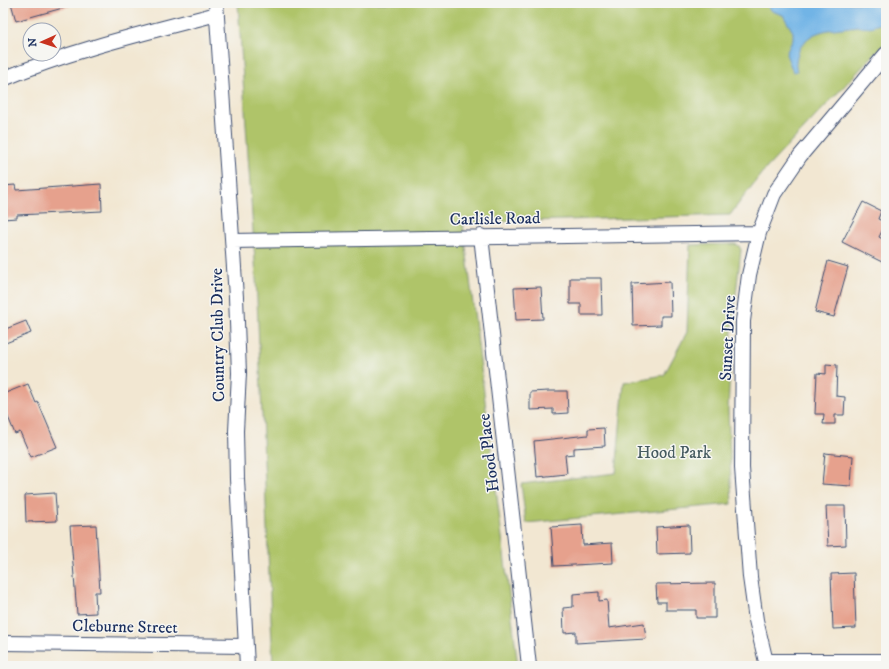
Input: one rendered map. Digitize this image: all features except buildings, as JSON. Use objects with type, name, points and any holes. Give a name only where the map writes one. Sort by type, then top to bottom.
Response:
[{"type":"street","points":[[3,79],[30,68],[114,40],[216,9]]},
{"type":"street","name":"Country Club Drive","points":[[216,9],[233,241],[239,373],[236,431],[237,479],[247,666]]},
{"type":"street","name":"Sunset Drive","points":[[766,664],[756,620],[750,577],[742,468],[743,321],[749,275],[759,232],[774,194],[800,156],[886,54]]},
{"type":"street","name":"Carlisle Road","points":[[233,241],[759,232]]},
{"type":"street","name":"Hood Place","points":[[481,236],[529,666]]},
{"type":"street","name":"Cleburne Street","points":[[3,643],[246,646]]},
{"type":"street","points":[[766,664],[886,661]]},
{"type":"green space","points":[[238,3],[886,3],[886,42],[761,174],[730,215],[463,223],[518,666],[273,666],[256,277]]},
{"type":"green space","name":"Hood Park","points":[[735,244],[739,246],[741,250],[732,328],[728,410],[732,504],[526,523],[521,484],[616,473],[624,382],[664,375],[687,332],[690,245]]},
{"type":"water","points":[[764,3],[886,3],[886,21],[868,27],[857,26],[831,29],[815,34],[808,38],[802,45],[797,58],[797,71],[793,72],[786,54],[793,39],[793,32],[783,15],[772,11]]}]
